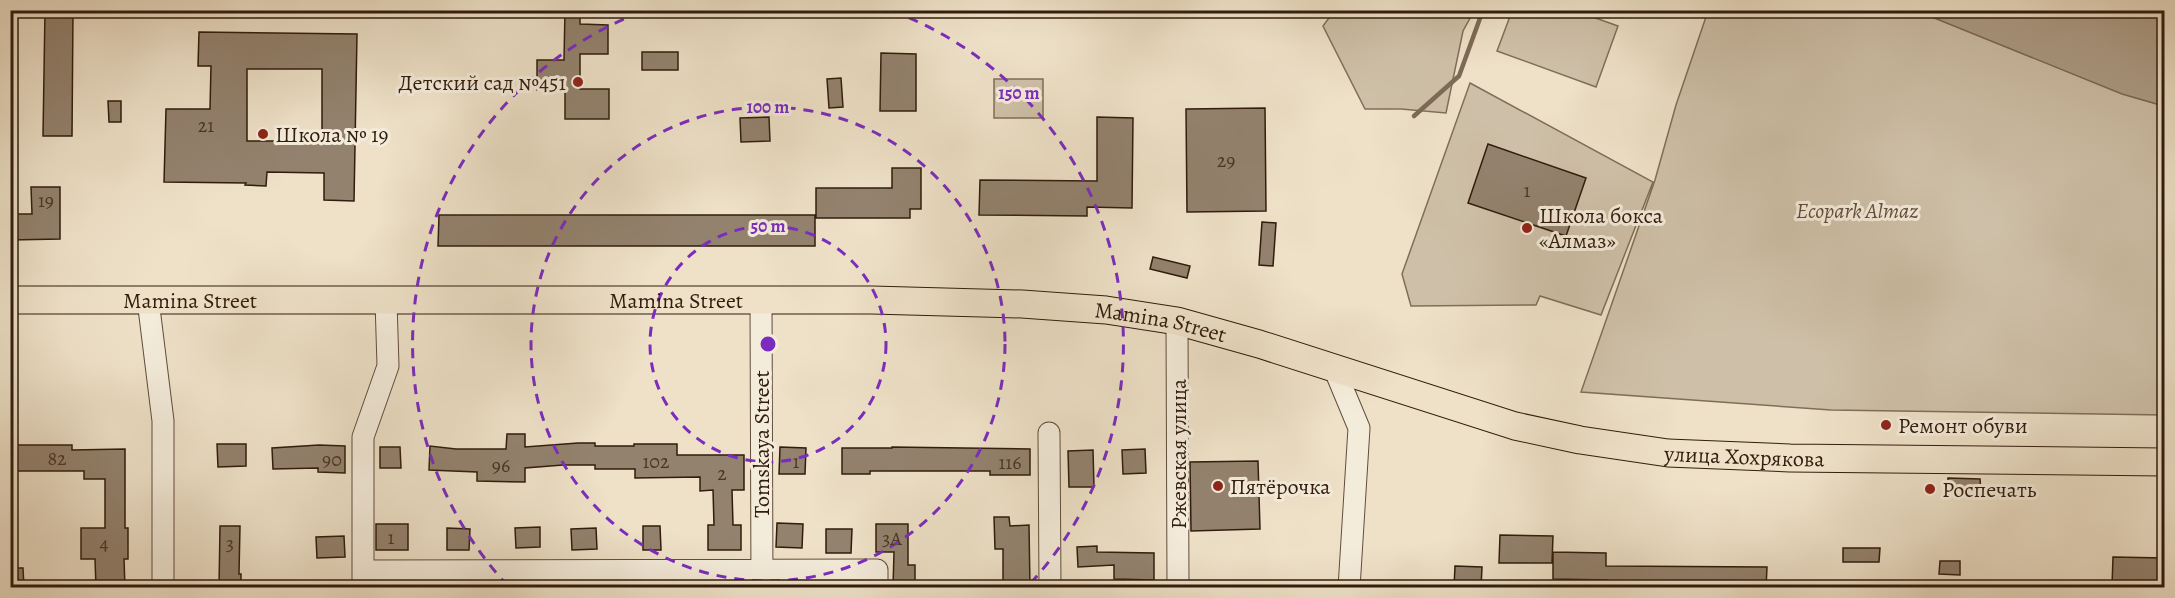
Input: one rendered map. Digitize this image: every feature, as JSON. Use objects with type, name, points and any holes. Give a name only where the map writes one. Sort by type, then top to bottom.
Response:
[{"type":"main road","name":"Mamina Street","points":[[10,300],[761,300],[1022,304],[1106,310],[1177,321],[1259,344],[1334,369]]},
{"type":"main road","name":"улица Хохрякова","points":[[1334,369],[1515,426],[1580,440],[1668,453],[1790,458],[2164,462]]},
{"type":"street","points":[[148,300],[163,421],[163,588]]},
{"type":"street","points":[[386,300],[388,366],[363,437],[363,579],[877,579]]},
{"type":"street","name":"Tomskaya Street","points":[[761,300],[762,579]]},
{"type":"street","name":"Ржевская улица","points":[[1177,321],[1178,588]]},
{"type":"street","points":[[1334,369],[1359,429],[1349,588]]},
{"type":"street","points":[[1049,433],[1050,588]]},
{"type":"green space","points":[[1334,11],[1370,11],[1388,14],[1386,11],[1474,11],[1463,31],[1446,113],[1365,109],[1323,26]]},
{"type":"green space","points":[[1512,11],[1576,11],[1618,26],[1596,87],[1497,51]]},
{"type":"green space","name":"Ecopark Almaz","points":[[1708,11],[1918,11],[2133,97],[2164,106],[2164,415],[1831,410],[1581,392],[1655,180],[1676,105]]},
{"type":"green space","points":[[994,79],[1043,79],[1043,118],[994,118]]},
{"type":"green space","name":"Школа бокса «Алмаз»","points":[[1470,83],[1653,182],[1601,315],[1540,296],[1536,305],[1411,306],[1402,274]]},
{"type":"shaded area","points":[[1917,11],[2164,11],[2164,106],[2122,94]]},
{"type":"building","points":[[45,10],[73,10],[72,136],[43,136]]},
{"type":"building","points":[[565,10],[580,10],[580,24],[608,25],[608,54],[580,54],[580,89],[609,89],[609,119],[565,119],[565,90],[537,90],[537,60],[564,60]]},
{"type":"building","points":[[199,32],[357,34],[354,201],[324,200],[324,173],[267,172],[266,186],[245,185],[246,183],[164,182],[166,109],[210,109],[211,66],[198,66]],"holes":[[[247,69],[322,69],[322,141],[247,141]]]},
{"type":"building","points":[[642,52],[678,52],[678,70],[642,70]]},
{"type":"building","points":[[881,53],[916,54],[916,111],[880,111]]},
{"type":"building","points":[[841,78],[843,107],[829,108],[827,79]]},
{"type":"building","points":[[108,101],[121,101],[121,122],[109,122]]},
{"type":"building","points":[[1265,108],[1266,211],[1187,212],[1186,109]]},
{"type":"building","points":[[769,117],[770,141],[741,142],[740,118]]},
{"type":"building","points":[[1097,117],[1133,118],[1132,208],[1087,207],[1087,216],[979,215],[980,180],[1097,181]]},
{"type":"building","points":[[1488,144],[1586,178],[1566,236],[1468,203]]},
{"type":"building","points":[[892,168],[921,168],[921,209],[910,209],[910,218],[816,218],[816,188],[892,188]]},
{"type":"building","points":[[31,187],[60,187],[60,239],[10,240],[10,214],[32,214]]},
{"type":"building","points":[[439,215],[815,215],[815,246],[438,246]]},
{"type":"building","points":[[1262,222],[1276,223],[1273,266],[1259,265]]},
{"type":"building","points":[[1153,257],[1190,266],[1187,278],[1150,269]]},
{"type":"building","points":[[507,434],[525,434],[525,447],[578,443],[595,443],[595,446],[677,444],[677,455],[744,455],[744,490],[732,490],[733,525],[741,525],[741,550],[708,550],[708,525],[714,525],[713,490],[700,491],[700,477],[635,478],[635,469],[595,469],[595,465],[563,465],[525,468],[525,482],[477,481],[477,472],[429,470],[430,446],[456,449],[506,449]]},
{"type":"building","points":[[217,444],[246,444],[246,466],[218,467]]},
{"type":"building","points":[[10,445],[72,445],[72,450],[125,449],[125,528],[128,528],[128,559],[124,559],[125,588],[96,588],[95,559],[81,559],[81,528],[105,528],[105,479],[84,479],[84,471],[10,471]]},
{"type":"building","points":[[345,446],[345,473],[318,472],[318,468],[273,469],[272,448]]},
{"type":"building","points":[[380,447],[400,447],[401,468],[380,468]]},
{"type":"building","points":[[780,447],[806,448],[805,474],[779,474]]},
{"type":"building","points":[[842,448],[1030,449],[1030,475],[990,475],[990,471],[870,471],[870,474],[842,474]]},
{"type":"building","points":[[1145,449],[1146,473],[1123,474],[1122,450]]},
{"type":"building","points":[[1093,450],[1094,487],[1069,487],[1068,451]]},
{"type":"building","points":[[1258,461],[1260,529],[1191,531],[1190,462]]},
{"type":"building","points":[[1948,478],[1980,479],[1981,492],[1948,491]]},
{"type":"building","points":[[994,517],[1009,517],[1010,526],[1029,525],[1030,588],[1003,588],[1003,549],[995,549]]},
{"type":"building","points":[[777,523],[803,524],[802,548],[776,547]]},
{"type":"building","points":[[376,524],[408,524],[408,550],[376,550]]},
{"type":"building","points":[[876,524],[908,524],[908,565],[915,565],[915,588],[893,588],[894,552],[876,552]]},
{"type":"building","points":[[220,526],[240,526],[241,588],[219,588]]},
{"type":"building","points":[[643,526],[660,526],[661,550],[643,550]]},
{"type":"building","points":[[540,527],[540,547],[516,548],[515,528]]},
{"type":"building","points":[[447,528],[470,529],[469,550],[447,550]]},
{"type":"building","points":[[596,528],[597,549],[572,550],[571,529]]},
{"type":"building","points":[[826,529],[852,529],[851,553],[826,553]]},
{"type":"building","points":[[1500,535],[1553,536],[1552,563],[1499,563]]},
{"type":"building","points":[[344,536],[345,557],[317,558],[316,537]]},
{"type":"building","points":[[1097,546],[1097,552],[1154,553],[1154,580],[1114,579],[1114,565],[1078,567],[1077,547]]},
{"type":"building","points":[[1843,548],[1880,548],[1879,562],[1843,562]]},
{"type":"building","points":[[1553,552],[1606,553],[1606,566],[1767,567],[1766,588],[1607,588],[1607,580],[1553,579]]},
{"type":"building","points":[[2113,557],[2164,558],[2164,587],[2112,586]]},
{"type":"building","points":[[1940,561],[1960,561],[1960,575],[1939,574]]},
{"type":"building","points":[[1455,566],[1482,567],[1481,588],[1454,588]]},
{"type":"building","points":[[10,568],[23,568],[24,588],[10,588]]},
{"type":"waterway","points":[[1414,116],[1459,76],[1483,10]]},
{"type":"place","name":"Детский сад №451","points":[[578,82]]},
{"type":"place","name":"Школа № 19","points":[[263,134]]},
{"type":"place","name":"Школа бокса «Алмаз»","points":[[1527,228]]},
{"type":"place","name":"Ремонт обуви","points":[[1886,425]]},
{"type":"place","name":"Пятёрочка","points":[[1218,486]]},
{"type":"place","name":"Роспечать","points":[[1930,489]]}]
